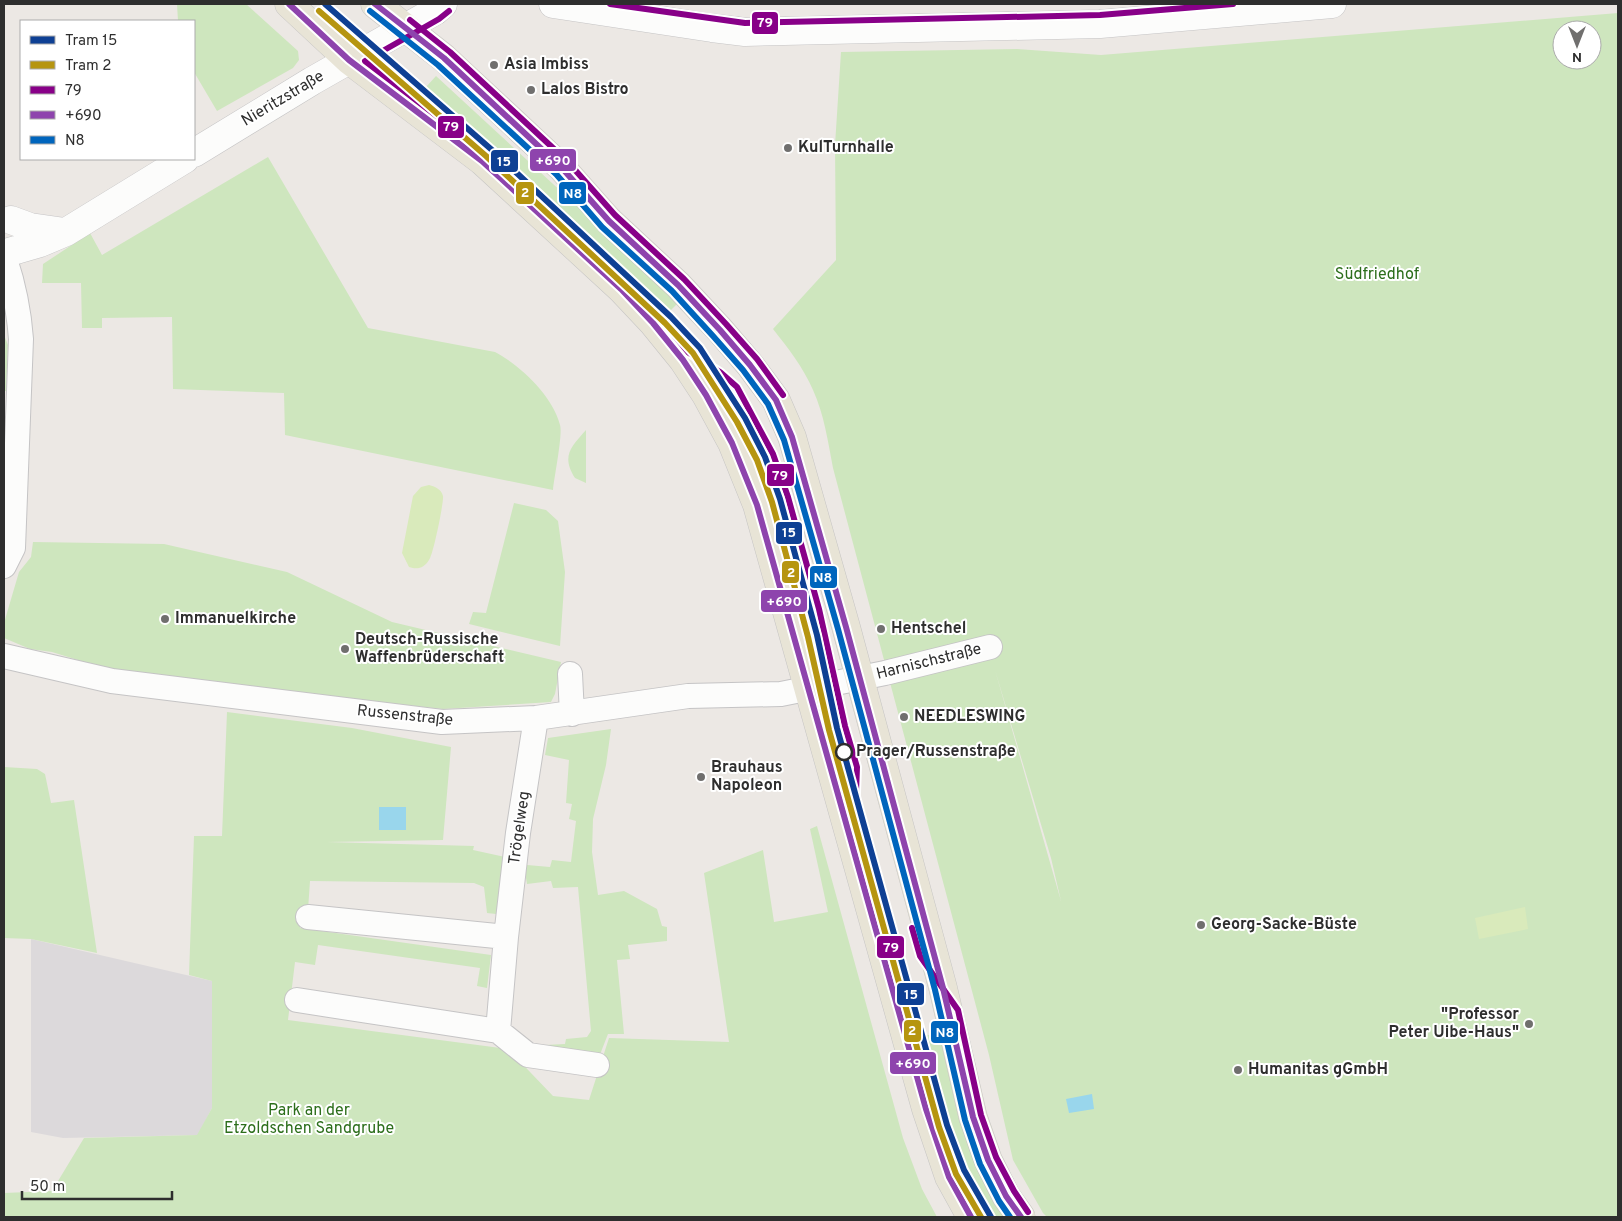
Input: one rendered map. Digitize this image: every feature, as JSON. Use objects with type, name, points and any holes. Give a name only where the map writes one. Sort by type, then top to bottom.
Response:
[{"type":"main road","points":[[289,4],[348,60],[482,161],[621,289],[653,323],[683,360],[706,395],[732,443],[757,505],[928,1116],[949,1177],[971,1217]]},
{"type":"main road","points":[[375,4],[444,58],[562,168],[609,221],[678,285],[720,330],[750,365],[776,400],[792,437],[859,678],[943,988],[973,1118],[988,1160],[1006,1196],[1021,1217]]},
{"type":"street","name":"Nieritzstraße","points":[[195,152],[348,60],[435,12],[443,4]]},
{"type":"street","points":[[553,4],[745,32],[1100,24],[1332,4]]},
{"type":"street","points":[[6,257],[66,232],[183,160]]},
{"type":"street","points":[[7,215],[30,227],[66,232]]},
{"type":"street","points":[[4,566],[13,548],[21,370],[12,308],[12,281],[6,257],[13,237],[7,215]]},
{"type":"street","name":"Harnischstraße","points":[[808,688],[890,672],[990,647]]},
{"type":"street","name":"Russenstraße","points":[[4,656],[112,681],[442,722],[536,718],[688,696],[772,695],[808,688]]},
{"type":"street","points":[[570,674],[572,714]]},
{"type":"street","name":"Trögelweg","points":[[498,1031],[518,833],[536,718]]},
{"type":"street","points":[[308,917],[506,937]]},
{"type":"street","points":[[297,1000],[498,1031],[528,1055],[598,1065]]},
{"type":"shaded area","points":[[31,939],[212,981],[212,1108],[198,1135],[63,1138],[31,1132]]},
{"type":"green space","points":[[177,4],[246,4],[298,51],[299,60],[293,68],[217,111],[195,74],[195,20],[178,20]]},
{"type":"green space","name":"Südfriedhof","points":[[1618,13],[1618,1217],[1047,1217],[1013,1160],[989,1055],[833,468],[820,409],[805,373],[773,329],[836,260],[835,145],[841,52],[1017,49],[1101,55]],"holes":[[[995,670],[1051,858],[1061,901]]]},
{"type":"green space","points":[[436,76],[680,301],[663,318],[416,98]]},
{"type":"green space","points":[[268,157],[368,328],[495,352],[515,365],[534,382],[550,403],[561,430],[553,490],[285,435],[284,393],[173,389],[172,317],[102,318],[102,328],[82,328],[81,283],[42,283],[43,264],[90,233],[102,255]]},
{"type":"green space","points":[[4,335],[8,345],[6,391],[4,391]]},
{"type":"green space","points":[[586,430],[586,483],[575,478],[568,458],[572,447]]},
{"type":"green space","points":[[429,485],[438,489],[443,496],[438,529],[429,560],[423,567],[412,568],[409,567],[402,553],[413,496],[421,487]]},
{"type":"green space","points":[[514,503],[546,510],[558,521],[565,572],[560,646],[469,624],[473,612],[486,613]]},
{"type":"green space","points":[[33,542],[164,544],[287,572],[392,622],[561,662],[555,694],[551,702],[443,709],[123,674],[52,652],[30,649],[4,638],[4,623],[19,572],[31,557]]},
{"type":"green space","name":"Park an der Etzoldschen Sandgrube","points":[[227,712],[352,728],[451,747],[443,840],[327,842],[474,846],[473,850],[505,857],[496,914],[487,913],[484,887],[474,883],[310,881],[308,910],[301,910],[300,928],[491,955],[487,988],[477,986],[480,968],[318,945],[315,965],[295,962],[288,1020],[508,1049],[553,1096],[589,1100],[609,1038],[729,1042],[704,873],[763,850],[774,922],[828,912],[810,829],[817,826],[903,1138],[922,1189],[937,1217],[4,1217],[4,1193],[52,1191],[84,1138],[197,1135],[212,1108],[212,981],[189,975],[194,836],[222,836]]},
{"type":"green space","points":[[611,729],[606,765],[593,819],[592,852],[598,895],[624,891],[657,909],[662,926],[667,927],[667,941],[628,945],[630,959],[617,960],[624,1034],[608,1034],[599,1057],[543,1048],[545,1045],[565,1044],[566,1039],[587,1037],[591,1031],[578,887],[553,888],[551,881],[527,884],[525,872],[527,865],[550,867],[552,860],[571,862],[576,821],[569,819],[572,804],[566,803],[569,760],[545,755],[548,738]]},
{"type":"green space","points":[[4,767],[37,769],[45,774],[51,803],[74,800],[97,953],[31,939],[4,938]]},
{"type":"green space","points":[[1525,907],[1528,929],[1479,939],[1475,918]]},
{"type":"green space","points":[[943,1031],[1010,1217],[983,1217],[959,1173],[917,1038]]},
{"type":"water","points":[[379,807],[406,807],[406,830],[379,830]]},
{"type":"water","points":[[1092,1094],[1094,1109],[1069,1113],[1066,1099]]},
{"type":"tram line","name":"15","points":[[325,4],[492,150],[671,317],[700,348],[745,418],[765,457],[780,499],[817,635],[837,728],[947,1125],[964,1170],[991,1217]]},
{"type":"tram line","name":"2","points":[[319,11],[486,156],[665,323],[693,353],[737,422],[757,460],[772,502],[808,637],[829,730],[939,1127],[956,1174],[981,1217]]},
{"type":"transit line","name":"+690","points":[[289,4],[349,60],[482,161],[621,289],[653,323],[683,360],[706,395],[732,443],[757,505],[926,1109],[949,1177],[971,1217]]},
{"type":"transit line","name":"+690","points":[[375,4],[444,58],[562,168],[609,221],[678,285],[720,330],[750,365],[776,400],[792,437],[846,627],[943,988],[973,1117],[988,1160],[1006,1196],[1021,1217]]},
{"type":"transit line","name":"79","points":[[610,4],[745,23],[1100,15],[1233,4]]},
{"type":"transit line","name":"N8","points":[[370,11],[438,65],[556,174],[602,227],[672,291],[743,370],[768,404],[784,440],[838,629],[935,990],[965,1120],[980,1164],[999,1201],[1010,1217]]},
{"type":"transit line","name":"79","points":[[449,11],[439,19],[365,61],[488,155],[627,283],[689,353],[720,372],[737,387],[773,454],[788,497],[819,609],[845,726],[857,767],[855,818],[940,1126],[957,1173],[979,1213]]},
{"type":"transit line","name":"79","points":[[410,20],[450,52],[568,162],[615,215],[684,279],[726,324],[757,359],[783,395]]},
{"type":"transit line","name":"79","points":[[912,928],[920,956],[958,1010],[981,1115],[996,1157],[1014,1191],[1028,1212]]},
{"type":"place","name":"Asia Imbiss","points":[[494,65]]},
{"type":"place","name":"Lalos Bistro","points":[[531,90]]},
{"type":"place","name":"KulTurnhalle","points":[[788,148]]},
{"type":"place","name":"Immanuelkirche","points":[[165,619]]},
{"type":"place","name":"Hentschel","points":[[881,629]]},
{"type":"place","name":"Deutsch-Russische Waffenbrüderschaft","points":[[345,649]]},
{"type":"place","name":"NEEDLESWING","points":[[904,717]]},
{"type":"place","name":"Prager/Russenstraße","points":[[844,752]]},
{"type":"place","name":"Brauhaus Napoleon","points":[[701,777]]},
{"type":"place","name":"Georg-Sacke-Büste","points":[[1201,925]]},
{"type":"place","name":"\"Professor Peter Uibe-Haus\"","points":[[1529,1024]]},
{"type":"place","name":"Humanitas gGmbH","points":[[1238,1070]]}]
